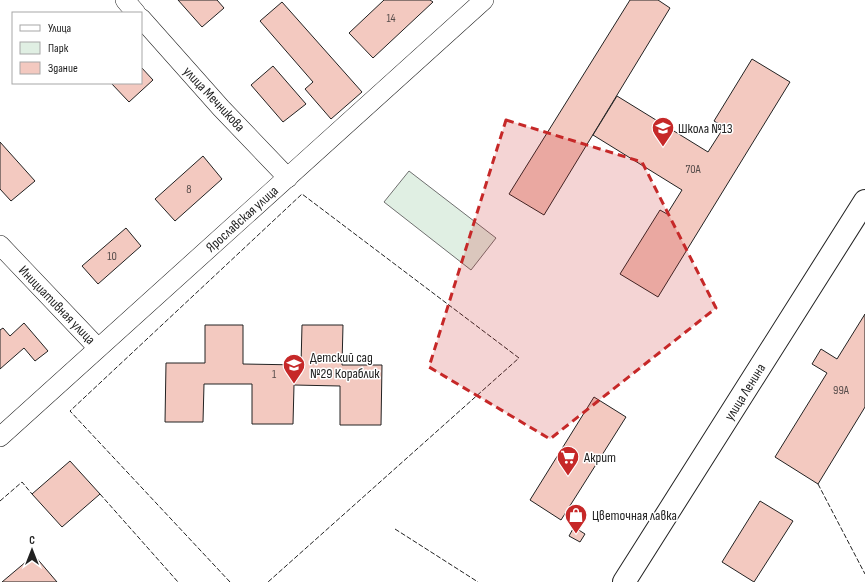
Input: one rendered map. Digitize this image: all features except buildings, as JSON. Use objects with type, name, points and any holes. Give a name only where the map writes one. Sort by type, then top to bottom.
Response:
[{"type":"street","points":[[125,0],[135,12]]},
{"type":"street","name":"Ярославская улица","points":[[0,437],[484,0]]},
{"type":"street","name":"улица Мечникова","points":[[142,19],[221,108],[288,178]]},
{"type":"street","name":"улица Ленина","points":[[624,582],[865,201]]},
{"type":"street","name":"Инициативная улица","points":[[0,245],[98,348]]},
{"type":"highlighted area","points":[[506,120],[642,162],[716,308],[550,439],[429,367]]},
{"type":"green space","points":[[409,171],[496,238],[471,270],[384,202]]},
{"type":"fence","points":[[230,582],[70,411],[302,194],[519,358],[268,582]]},
{"type":"fence","points":[[0,501],[22,482],[32,494]]},
{"type":"fence","points":[[818,484],[865,574]]},
{"type":"fence","points":[[100,494],[178,582]]},
{"type":"fence","points":[[395,529],[478,582]]},
{"type":"place","name":"Школа №13","points":[[663,148]]},
{"type":"place","name":"Детский сад №29 Кораблик","points":[[294,384]]},
{"type":"place","name":"Акрит","points":[[568,476]]},
{"type":"place","name":"Цветочная лавка","points":[[576,534]]}]
